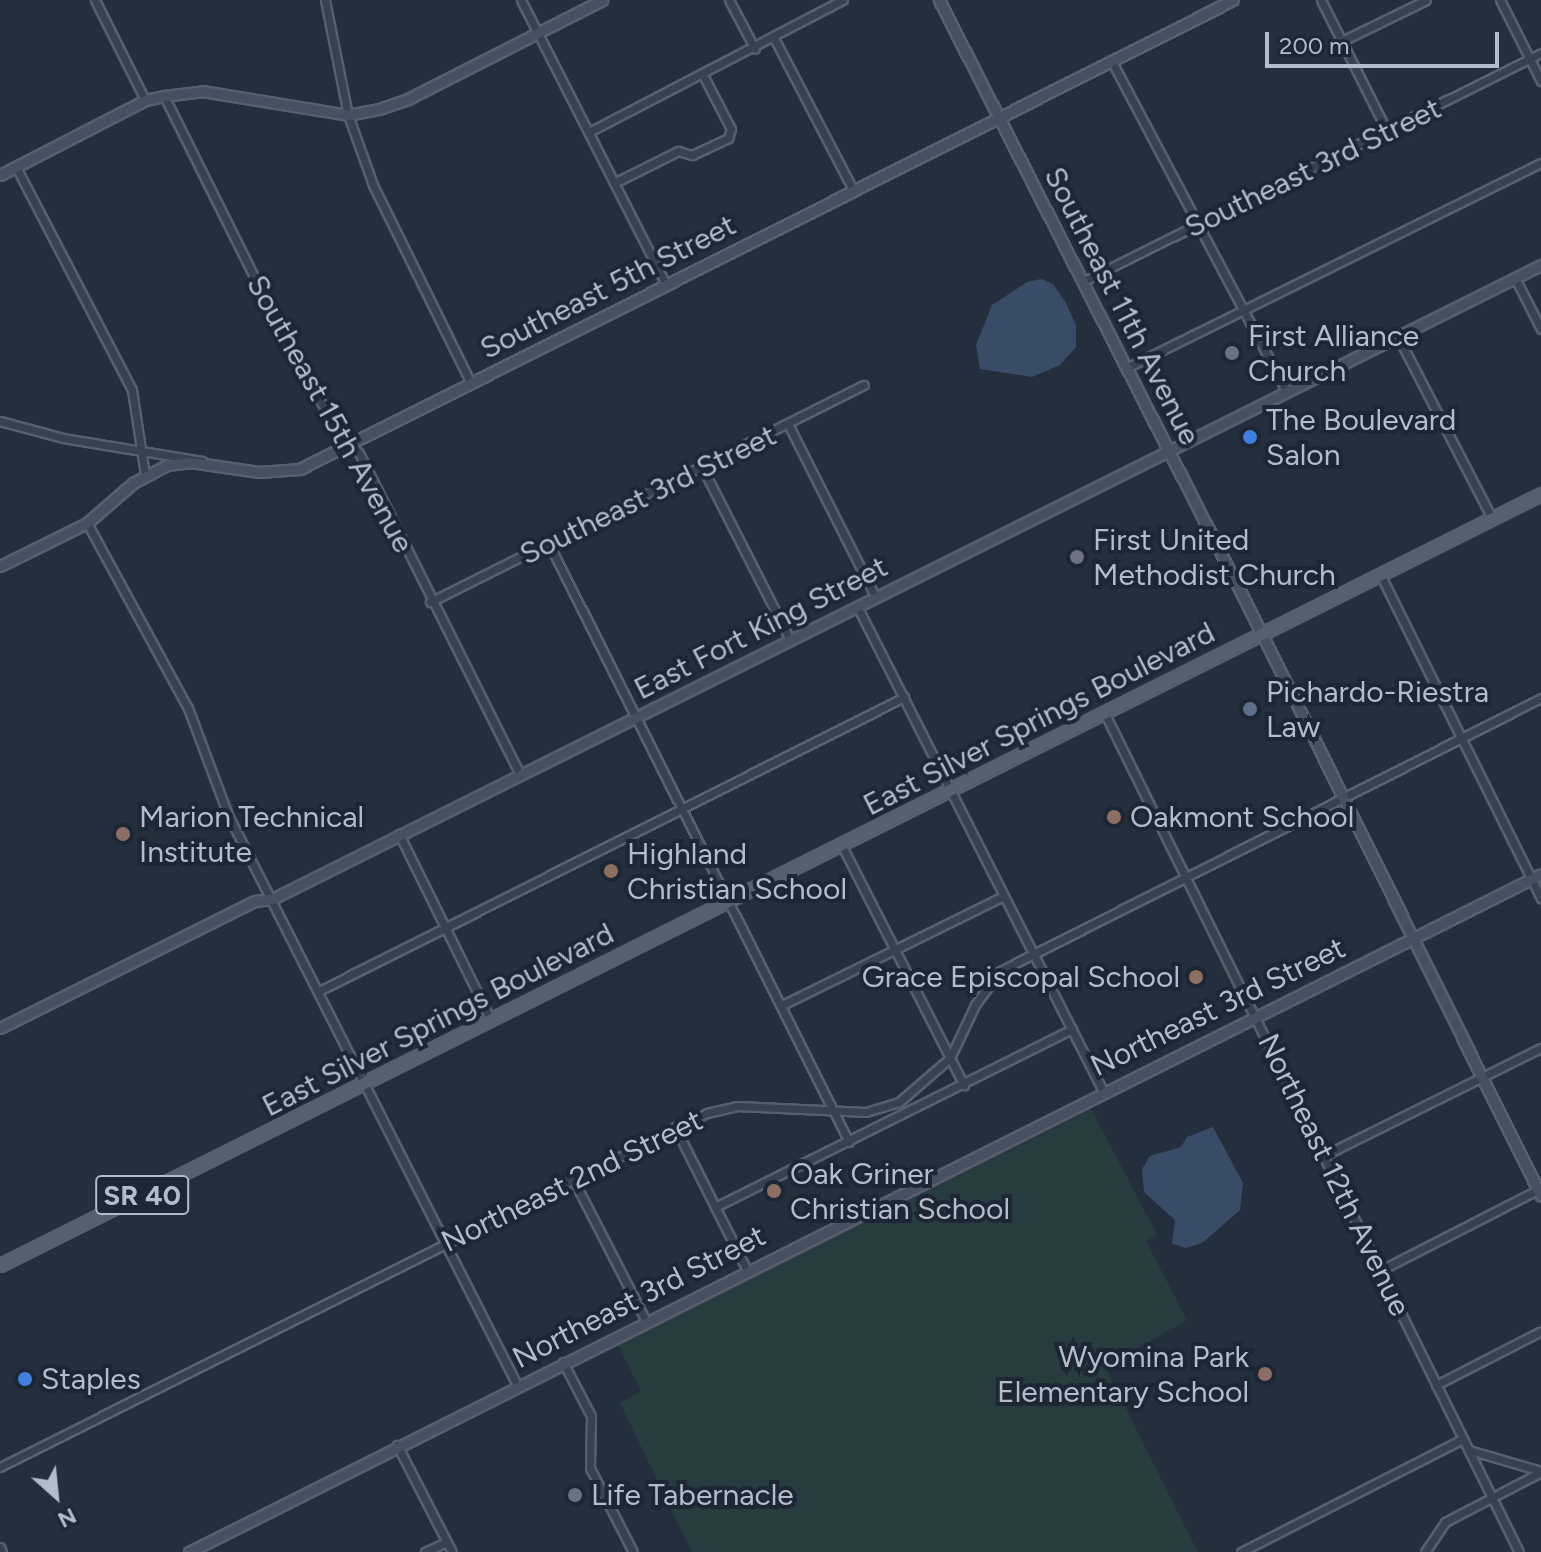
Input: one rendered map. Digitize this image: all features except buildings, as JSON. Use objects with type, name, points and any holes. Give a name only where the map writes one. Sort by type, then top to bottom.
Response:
[{"type":"main road","name":"East Silver Springs Boulevard","points":[[0,1265],[1541,494]]},
{"type":"street","points":[[95,0],[145,100]]},
{"type":"street","points":[[325,0],[348,115],[373,185],[471,383]]},
{"type":"street","points":[[521,0],[666,285]]},
{"type":"street","points":[[0,175],[145,100],[164,96],[202,91],[348,115],[408,99],[602,0]]},
{"type":"street","points":[[729,0],[755,49]]},
{"type":"street","points":[[589,132],[755,49],[843,0]]},
{"type":"street","name":"Southeast 11th Avenue","points":[[939,0],[1128,367],[1540,1191]]},
{"type":"street","name":"Southeast 5th Street","points":[[0,566],[87,523],[145,475],[167,465],[207,464],[259,472],[300,469],[1233,0]]},
{"type":"street","points":[[1321,0],[1388,133]]},
{"type":"street","points":[[1342,41],[1426,0]]},
{"type":"street","points":[[1500,0],[1541,81]]},
{"type":"street","points":[[774,38],[853,190]]},
{"type":"street","name":"Southeast 3rd Street","points":[[1084,281],[1388,133],[1541,53]]},
{"type":"street","points":[[1111,60],[1287,392]]},
{"type":"street","points":[[614,183],[678,151],[692,155],[728,138],[731,129],[703,75]]},
{"type":"street","name":"Southeast 15th Avenue","points":[[164,96],[279,327],[347,444],[359,453],[430,602],[520,774]]},
{"type":"street","points":[[1128,367],[1541,163]]},
{"type":"street","points":[[16,167],[132,390],[145,475]]},
{"type":"street","name":"East Fort King Street","points":[[0,1028],[255,901],[272,899],[1541,265]]},
{"type":"street","points":[[1515,278],[1541,329]]},
{"type":"street","points":[[1398,337],[1492,518]]},
{"type":"street","name":"Southeast 3rd Street","points":[[430,602],[789,426],[864,385]]},
{"type":"street","points":[[0,421],[63,438],[194,457],[207,464]]},
{"type":"street","points":[[789,426],[876,598]]},
{"type":"street","points":[[703,469],[790,640]]},
{"type":"street","points":[[87,523],[188,708],[228,815],[517,1385]]},
{"type":"street","points":[[549,544],[731,900],[849,1142]]},
{"type":"street","points":[[1380,574],[1460,739],[1536,877],[1541,898]]},
{"type":"street","points":[[857,606],[1103,1091]]},
{"type":"street","points":[[319,991],[904,697]]},
{"type":"street","name":"Northeast 2nd Street","points":[[0,1467],[574,1181],[675,1127],[737,1106],[866,1112],[902,1100],[950,1058],[975,1005],[1000,971],[1541,698]]},
{"type":"street","name":"Northeast 12th Avenue","points":[[1104,712],[1519,1552]]},
{"type":"street","points":[[399,834],[491,1020]]},
{"type":"street","points":[[841,844],[964,1085]]},
{"type":"street","name":"Northeast 3rd Street","points":[[189,1552],[209,1548],[397,1445],[1255,1014],[1536,877]]},
{"type":"street","points":[[782,1005],[1004,896]]},
{"type":"street","points":[[715,1207],[1072,1029]]},
{"type":"street","points":[[1325,1155],[1541,1048]]},
{"type":"street","points":[[902,1100],[909,1112]]},
{"type":"street","points":[[675,1127],[747,1270]]},
{"type":"street","points":[[574,1181],[646,1321]]},
{"type":"street","points":[[1381,1270],[1540,1191]]},
{"type":"street","points":[[1436,1385],[1541,1331]]},
{"type":"street","points":[[563,1362],[591,1416],[590,1468],[633,1552]]},
{"type":"street","points":[[1241,1552],[1463,1439]]},
{"type":"street","points":[[397,1445],[452,1552]]},
{"type":"street","points":[[1469,1450],[1541,1471]]},
{"type":"street","points":[[1425,1552],[1445,1522],[1541,1471]]},
{"type":"street","points":[[425,1552],[446,1542]]},
{"type":"green space","points":[[1091,1109],[1157,1234],[1146,1241],[1187,1320],[1105,1367],[1198,1552],[692,1552],[620,1403],[641,1391],[618,1345]]},
{"type":"water","points":[[1041,279],[1053,284],[1066,303],[1076,325],[1076,347],[1060,365],[1032,377],[980,369],[976,345],[992,305],[1027,282]]},
{"type":"water","points":[[1213,1127],[1243,1183],[1240,1210],[1202,1243],[1186,1248],[1172,1244],[1175,1220],[1144,1192],[1142,1169],[1150,1156],[1181,1147],[1187,1137]]},
{"type":"place","name":"First Alliance Church","points":[[1232,353]]},
{"type":"place","name":"The Boulevard Salon","points":[[1250,437]]},
{"type":"place","name":"First United Methodist Church","points":[[1077,557]]},
{"type":"place","name":"Pichardo-Riestra Law","points":[[1250,709]]},
{"type":"place","name":"Oakmont School","points":[[1114,817]]},
{"type":"place","name":"Marion Technical Institute","points":[[123,834]]},
{"type":"place","name":"Highland Christian School","points":[[611,871]]},
{"type":"place","name":"Grace Episcopal School","points":[[1196,977]]},
{"type":"place","name":"Oak Griner Christian School","points":[[774,1191]]},
{"type":"place","name":"Wyomina Park Elementary School","points":[[1265,1374]]},
{"type":"place","name":"Staples","points":[[25,1379]]},
{"type":"place","name":"Life Tabernacle","points":[[575,1495]]}]
